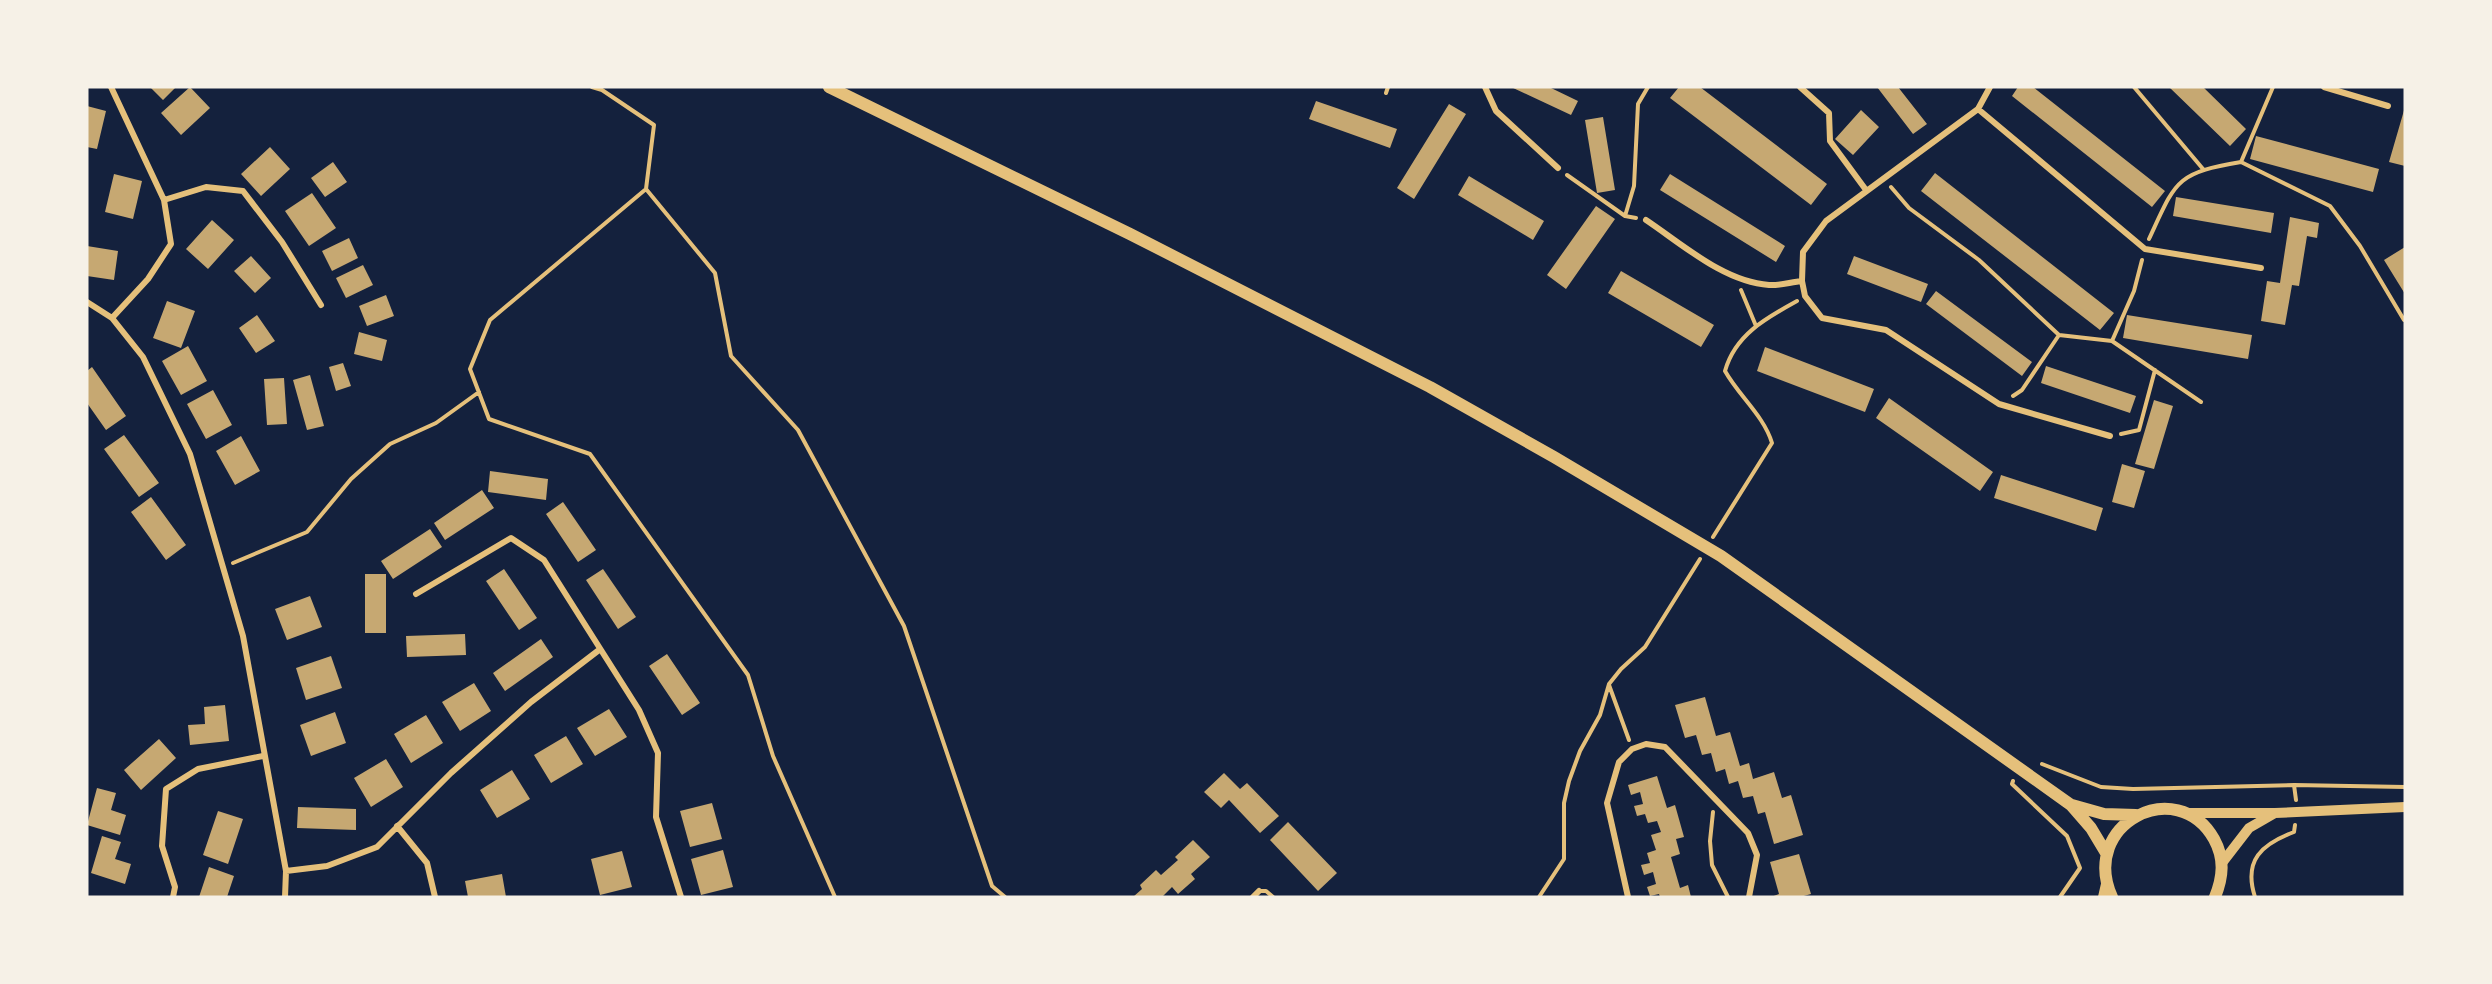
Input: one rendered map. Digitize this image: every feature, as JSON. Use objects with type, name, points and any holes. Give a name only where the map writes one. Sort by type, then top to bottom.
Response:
[{"type":"main road","points":[[829,87],[1141,239],[1430,387],[1721,556],[2071,805],[2091,828],[2106,853]]},
{"type":"main road","points":[[2071,805],[2104,814],[2136,815],[2152,810],[2168,809],[2184,813],[2199,821],[2210,833],[2218,847],[2222,863],[2221,882],[2215,897]]},
{"type":"main road","points":[[2112,897],[2106,884],[2103,868],[2106,853],[2112,838],[2136,815]]},
{"type":"main road","points":[[2221,882],[2226,897]]},
{"type":"street","points":[[111,87],[164,200],[171,244],[148,279],[112,318]]},
{"type":"street","points":[[1485,87],[1496,111],[1558,168]]},
{"type":"street","points":[[1800,87],[1829,113],[1830,141],[1866,190]]},
{"type":"street","points":[[1990,87],[1978,109],[1826,220],[1803,252],[1802,281],[1805,296],[1822,318],[1886,330],[1999,404],[2110,436]]},
{"type":"street","points":[[2324,87],[2388,106]]},
{"type":"street","points":[[1978,109],[2145,249],[2261,268]]},
{"type":"street","points":[[164,200],[206,187],[243,192],[282,242],[321,305]]},
{"type":"street","points":[[1646,220],[1710,263],[1735,276],[1769,285],[1802,281]]},
{"type":"street","points":[[87,302],[112,318],[142,357],[190,454],[243,636],[263,756],[286,871],[285,897]]},
{"type":"street","points":[[416,594],[511,538],[544,560],[639,710],[658,753],[656,817],[681,897]]},
{"type":"street","points":[[286,871],[327,866],[378,848],[451,773],[531,702],[599,650]]},
{"type":"street","points":[[1628,897],[1607,803],[1619,762],[1632,749],[1646,744],[1665,747],[1748,833],[1757,855],[1749,897]]},
{"type":"street","points":[[173,897],[176,886],[162,846],[166,789],[198,768],[263,756]]},
{"type":"street","points":[[2184,813],[2275,813],[2297,810],[2405,807]]},
{"type":"street","points":[[2222,863],[2249,828],[2275,813]]},
{"type":"street","points":[[397,826],[427,863],[435,897]]},
{"type":"street","points":[[2103,897],[2106,884]]},
{"type":"street","points":[[1253,897],[1259,891]]},
{"type":"lane","points":[[1386,93],[1388,87]]},
{"type":"lane","points":[[1259,891],[1266,891],[1273,897]]},
{"type":"path","points":[[592,87],[602,90],[654,125],[646,189],[490,320],[470,369],[489,419],[590,454],[748,675],[773,756],[835,897]]},
{"type":"path","points":[[1625,216],[1634,186],[1638,104],[1648,87]]},
{"type":"path","points":[[2134,87],[2203,168]]},
{"type":"path","points":[[2241,162],[2272,87]]},
{"type":"path","points":[[2112,341],[2134,291],[2145,249],[2178,183],[2203,168],[2241,162],[2330,206],[2360,246],[2404,320]]},
{"type":"path","points":[[1558,168],[1625,216],[1646,220]]},
{"type":"path","points":[[1883,178],[1909,208],[1979,260],[2059,335],[2112,341],[2202,402]]},
{"type":"path","points":[[646,189],[715,273],[732,356],[798,429],[904,626],[992,886],[1005,897]]},
{"type":"path","points":[[1735,276],[1756,326]]},
{"type":"path","points":[[1740,495],[1772,444],[1768,429],[1735,389],[1725,371],[1728,360],[1741,341],[1756,326],[1805,296]]},
{"type":"path","points":[[1999,404],[2022,390],[2059,335]]},
{"type":"path","points":[[2110,436],[2139,430],[2155,370]]},
{"type":"path","points":[[223,568],[307,532],[351,479],[390,444],[436,423],[479,392]]},
{"type":"path","points":[[1539,897],[1564,859],[1564,803],[1569,781],[1580,751],[1600,715],[1609,684],[1621,669],[1645,647],[1667,611]]},
{"type":"path","points":[[1609,684],[1632,749]]},
{"type":"path","points":[[2060,897],[2080,868],[2067,836],[2012,784],[2018,767],[2028,758],[2101,788],[2294,785],[2405,787]]},
{"type":"path","points":[[2254,897],[2250,881],[2257,856],[2274,839],[2295,832],[2297,810],[2294,785]]},
{"type":"path","points":[[1715,800],[1710,841],[1712,865],[1728,897]]},
{"type":"building","points":[[150,87],[176,87],[163,100]]},
{"type":"building","points":[[190,87],[210,108],[181,135],[161,113]]},
{"type":"building","points":[[1511,87],[1549,87],[1578,101],[1571,115]]},
{"type":"building","points":[[1679,87],[1700,87],[1827,184],[1811,205],[1670,98]]},
{"type":"building","points":[[1877,87],[1898,87],[1927,124],[1913,134]]},
{"type":"building","points":[[2018,87],[2033,87],[2165,191],[2152,207],[2012,96]]},
{"type":"building","points":[[2169,87],[2203,87],[2246,129],[2230,146]]},
{"type":"building","points":[[1316,101],[1397,129],[1390,148],[1309,119]]},
{"type":"building","points":[[1449,104],[1466,114],[1414,199],[1397,188]]},
{"type":"building","points":[[87,106],[106,111],[97,149],[87,147]]},
{"type":"building","points":[[2405,107],[2405,166],[2389,162]]},
{"type":"building","points":[[1861,110],[1879,127],[1853,155],[1835,139]]},
{"type":"building","points":[[1603,117],[1615,190],[1597,193],[1585,120]]},
{"type":"building","points":[[2256,136],[2379,169],[2373,192],[2250,159]]},
{"type":"building","points":[[270,147],[290,169],[261,196],[241,174]]},
{"type":"building","points":[[333,162],[347,182],[325,197],[311,178]]},
{"type":"building","points":[[1935,173],[2114,313],[2100,330],[1921,191]]},
{"type":"building","points":[[114,174],[142,181],[133,219],[105,212]]},
{"type":"building","points":[[1670,174],[1785,246],[1776,262],[1660,190]]},
{"type":"building","points":[[1469,176],[1544,221],[1533,240],[1458,195]]},
{"type":"building","points":[[312,193],[336,228],[309,246],[285,211]]},
{"type":"building","points":[[2176,197],[2274,213],[2271,233],[2173,216]]},
{"type":"building","points":[[1596,206],[1615,219],[1566,289],[1547,275]]},
{"type":"building","points":[[2290,217],[2319,223],[2317,238],[2307,236],[2299,286],[2292,285],[2285,325],[2261,321],[2267,281],[2280,283]]},
{"type":"building","points":[[212,220],[234,240],[208,269],[186,249]]},
{"type":"building","points":[[349,238],[358,258],[332,271],[322,251]]},
{"type":"building","points":[[87,246],[118,251],[114,280],[87,276]]},
{"type":"building","points":[[2405,247],[2405,294],[2384,260]]},
{"type":"building","points":[[251,256],[271,278],[255,293],[234,271]]},
{"type":"building","points":[[1854,256],[1928,284],[1921,302],[1847,274]]},
{"type":"building","points":[[363,265],[373,285],[346,298],[336,278]]},
{"type":"building","points":[[1621,271],[1714,325],[1701,347],[1608,293]]},
{"type":"building","points":[[1936,291],[2032,362],[2022,376],[1926,304]]},
{"type":"building","points":[[386,295],[394,316],[367,326],[359,306]]},
{"type":"building","points":[[167,301],[195,311],[181,348],[153,338]]},
{"type":"building","points":[[257,315],[275,341],[256,353],[239,328]]},
{"type":"building","points":[[2127,315],[2252,335],[2248,359],[2123,338]]},
{"type":"building","points":[[359,332],[387,340],[382,361],[354,354]]},
{"type":"building","points":[[188,346],[207,381],[181,395],[162,361]]},
{"type":"building","points":[[1765,347],[1874,389],[1865,412],[1757,371]]},
{"type":"building","points":[[343,363],[351,386],[336,391],[329,367]]},
{"type":"building","points":[[2046,366],[2136,396],[2130,413],[2041,383]]},
{"type":"building","points":[[92,367],[126,416],[106,430],[87,403],[87,371]]},
{"type":"building","points":[[310,375],[324,426],[307,430],[293,380]]},
{"type":"building","points":[[284,378],[287,424],[267,425],[264,379]]},
{"type":"building","points":[[213,390],[232,425],[206,439],[187,404]]},
{"type":"building","points":[[1889,398],[1993,472],[1980,491],[1876,418]]},
{"type":"building","points":[[2154,400],[2173,406],[2154,469],[2135,464]]},
{"type":"building","points":[[124,435],[159,483],[139,497],[104,449]]},
{"type":"building","points":[[241,436],[260,471],[235,485],[216,451]]},
{"type":"building","points":[[2122,464],[2145,471],[2134,508],[2112,502]]},
{"type":"building","points":[[490,471],[548,479],[546,500],[488,492]]},
{"type":"building","points":[[2001,475],[2103,508],[2096,531],[1994,498]]},
{"type":"building","points":[[482,490],[494,508],[445,540],[434,523]]},
{"type":"building","points":[[151,497],[186,545],[166,560],[131,512]]},
{"type":"building","points":[[563,502],[596,550],[578,562],[546,514]]},
{"type":"building","points":[[430,529],[442,547],[393,579],[381,561]]},
{"type":"building","points":[[504,569],[537,618],[519,630],[486,581]]},
{"type":"building","points":[[603,569],[636,617],[618,629],[586,580]]},
{"type":"building","points":[[365,574],[386,574],[386,633],[365,633]]},
{"type":"building","points":[[310,596],[322,627],[287,640],[275,609]]},
{"type":"building","points":[[465,634],[466,655],[407,657],[406,636]]},
{"type":"building","points":[[541,639],[553,657],[505,691],[493,673]]},
{"type":"building","points":[[667,654],[700,703],[682,715],[649,666]]},
{"type":"building","points":[[331,656],[342,688],[306,700],[296,668]]},
{"type":"building","points":[[474,683],[491,711],[460,731],[442,702]]},
{"type":"building","points":[[1705,697],[1716,736],[1730,732],[1740,766],[1749,763],[1753,779],[1774,772],[1782,798],[1791,795],[1803,835],[1774,844],[1765,812],[1758,814],[1753,796],[1743,798],[1738,781],[1729,784],[1725,769],[1716,772],[1711,753],[1702,755],[1696,735],[1685,738],[1675,705]]},
{"type":"building","points":[[225,705],[229,741],[190,745],[188,725],[205,724],[204,707]]},
{"type":"building","points":[[609,709],[627,737],[595,756],[577,728]]},
{"type":"building","points":[[335,712],[346,743],[311,756],[300,725]]},
{"type":"building","points":[[426,715],[443,743],[411,763],[394,734]]},
{"type":"building","points":[[566,736],[583,764],[551,783],[534,755]]},
{"type":"building","points":[[159,739],[176,758],[141,790],[124,770]]},
{"type":"building","points":[[386,759],[403,787],[371,807],[354,778]]},
{"type":"building","points":[[512,770],[530,799],[497,818],[480,790]]},
{"type":"building","points":[[1224,773],[1240,789],[1247,783],[1279,816],[1260,833],[1229,800],[1221,808],[1204,792]]},
{"type":"building","points":[[1657,776],[1667,808],[1675,805],[1684,837],[1676,839],[1680,854],[1671,857],[1680,888],[1688,885],[1691,897],[1660,897],[1659,894],[1650,896],[1647,887],[1656,884],[1653,872],[1644,875],[1641,865],[1650,863],[1647,853],[1656,850],[1651,835],[1661,832],[1657,821],[1648,823],[1645,814],[1637,816],[1634,806],[1643,804],[1640,792],[1631,795],[1628,785]]},
{"type":"building","points":[[97,788],[116,793],[111,810],[126,815],[120,835],[87,825]]},
{"type":"building","points":[[712,803],[722,839],[690,847],[680,811]]},
{"type":"building","points":[[298,807],[356,809],[356,830],[297,828]]},
{"type":"building","points":[[218,811],[243,819],[228,864],[203,855]]},
{"type":"building","points":[[1288,822],[1337,873],[1318,891],[1270,840]]},
{"type":"building","points":[[102,836],[121,842],[115,859],[131,864],[125,884],[91,873]]},
{"type":"building","points":[[1193,840],[1210,857],[1191,874],[1195,879],[1178,894],[1172,887],[1162,897],[1133,897],[1142,889],[1140,885],[1156,870],[1161,875],[1178,860],[1175,857]]},
{"type":"building","points":[[723,850],[733,887],[701,895],[691,859]]},
{"type":"building","points":[[622,851],[632,887],[600,895],[591,859]]},
{"type":"building","points":[[1799,854],[1811,894],[1800,897],[1771,897],[1779,894],[1770,862]]},
{"type":"building","points":[[209,867],[234,876],[227,897],[199,897]]},
{"type":"building","points":[[502,874],[506,897],[468,897],[465,881]]}]
